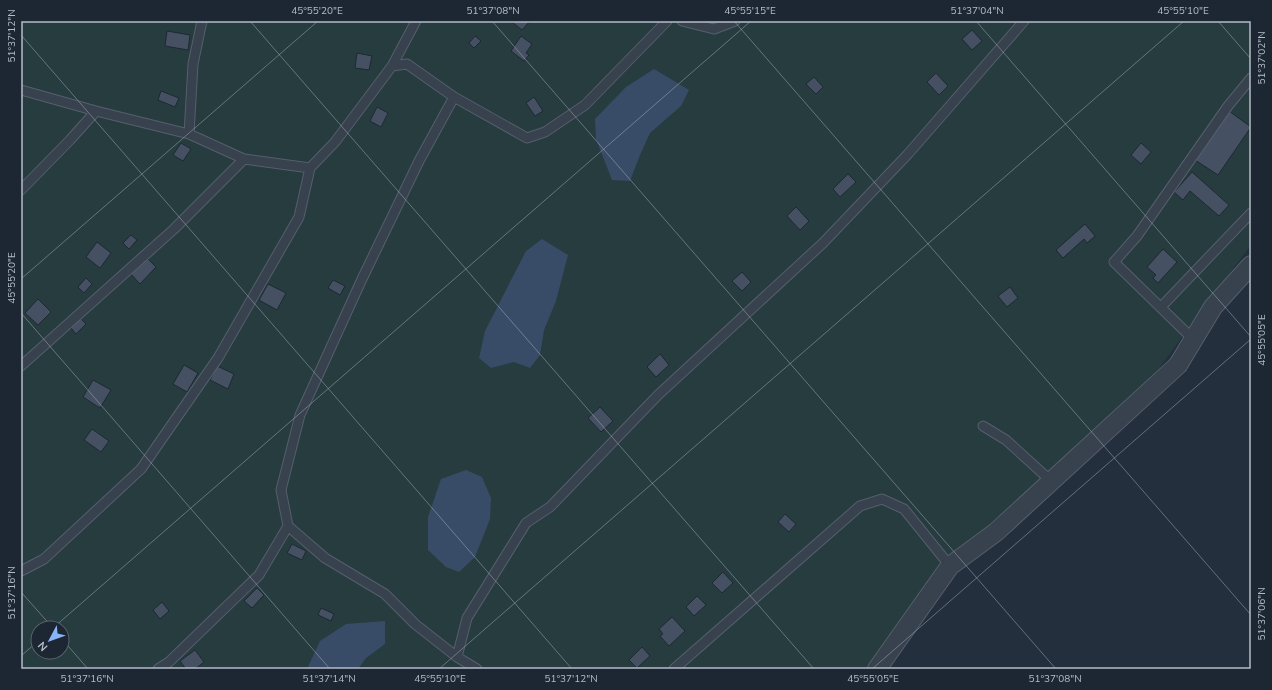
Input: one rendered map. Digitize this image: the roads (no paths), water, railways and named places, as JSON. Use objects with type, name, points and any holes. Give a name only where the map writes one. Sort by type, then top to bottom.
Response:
[{"type":"street","points":[[877,669],[950,566],[996,532],[1178,365],[1213,307],[1251,266]]},
{"type":"lane","points":[[189,134],[193,64],[202,21]]},
{"type":"lane","points":[[21,571],[44,559],[141,469],[218,358],[299,218],[310,168],[336,142],[392,66],[416,21]]},
{"type":"lane","points":[[392,66],[407,64],[454,97],[527,138],[545,132],[585,105],[667,21]]},
{"type":"lane","points":[[682,21],[714,29],[735,21]]},
{"type":"lane","points":[[457,657],[467,618],[526,523],[550,506],[658,395],[823,242],[908,154],[1024,21]]},
{"type":"lane","points":[[1194,340],[1114,262],[1138,236],[1228,106],[1251,78]]},
{"type":"lane","points":[[21,90],[96,111],[189,134],[244,158],[310,168]]},
{"type":"lane","points":[[454,97],[415,168],[300,415],[281,490],[288,526],[325,558],[385,594],[415,624],[457,657],[477,669]]},
{"type":"lane","points":[[21,190],[96,111]]},
{"type":"lane","points":[[21,366],[174,229],[244,158]]},
{"type":"lane","points":[[1161,307],[1251,213]]},
{"type":"lane","points":[[983,426],[1006,440],[1051,481]]},
{"type":"lane","points":[[674,669],[860,506],[882,499],[904,509],[950,566]]},
{"type":"lane","points":[[158,669],[169,662],[259,575],[288,526]]},
{"type":"water","points":[[654,69],[689,90],[681,106],[650,133],[630,181],[612,180],[596,139],[595,119],[626,87]]},
{"type":"water","points":[[542,239],[568,255],[556,301],[544,330],[540,355],[530,368],[514,362],[491,368],[479,358],[485,331],[526,251]]},
{"type":"water","points":[[466,470],[482,477],[491,498],[490,519],[475,557],[459,572],[446,567],[428,550],[428,517],[441,479]]},
{"type":"water","points":[[385,621],[385,644],[366,658],[358,669],[307,669],[320,641],[346,624]]}]
